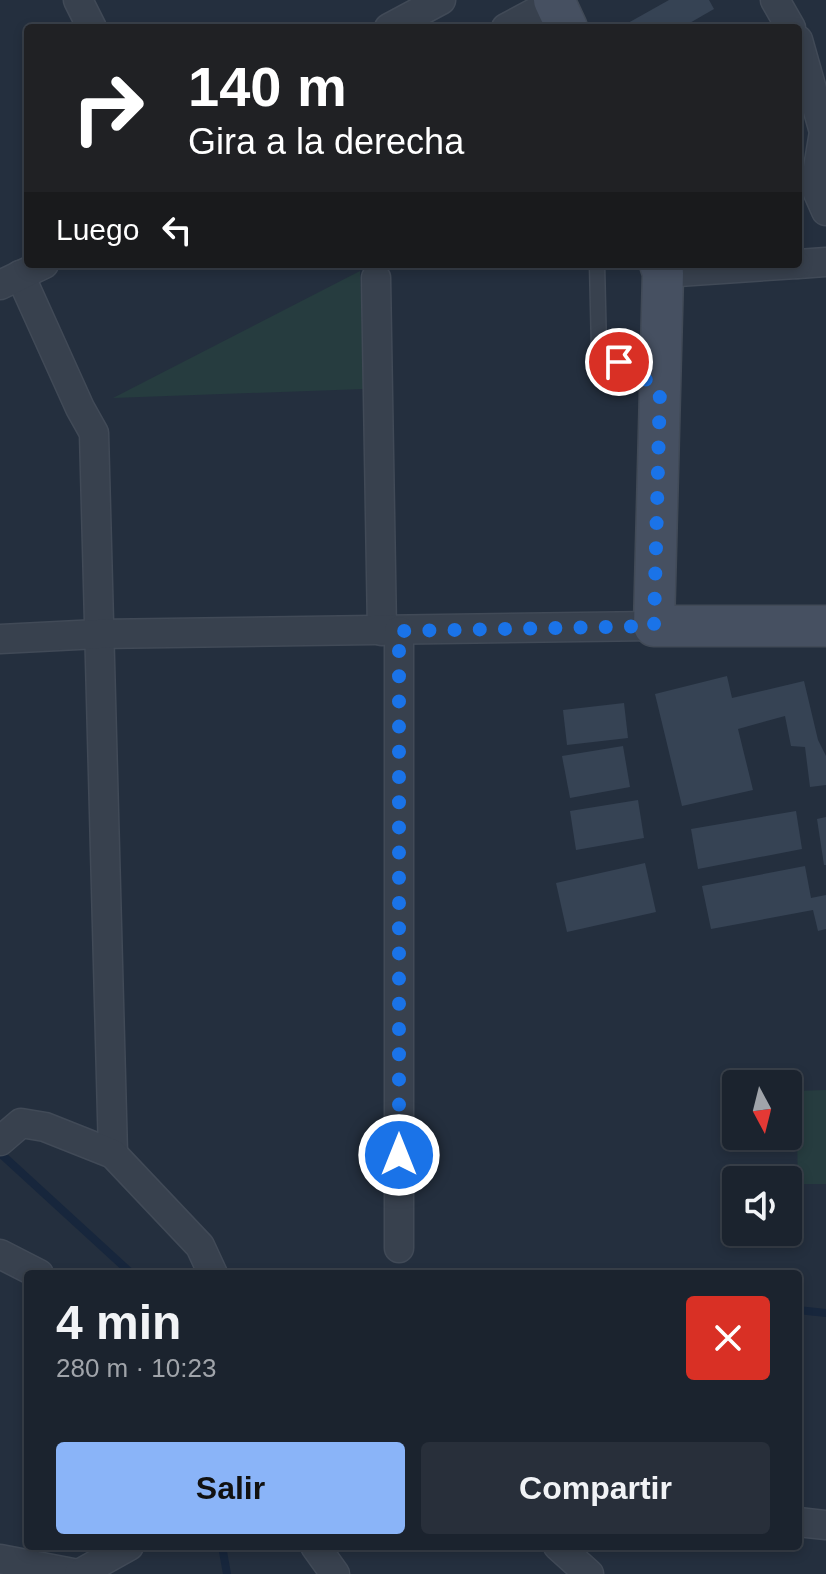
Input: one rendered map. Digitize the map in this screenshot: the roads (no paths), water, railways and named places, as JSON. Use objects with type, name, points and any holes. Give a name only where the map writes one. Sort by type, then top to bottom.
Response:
[{"type":"street","points":[[78,0],[90,24]]},
{"type":"street","points":[[396,24],[441,0]]},
{"type":"street","points":[[775,0],[789,24]]},
{"type":"street","points":[[515,24],[557,6]]},
{"type":"street","points":[[802,54],[824,132],[815,186],[826,211]]},
{"type":"street","points":[[802,264],[826,262]]},
{"type":"street","points":[[654,626],[662,268]]},
{"type":"street","points":[[21,275],[94,433],[113,1154]]},
{"type":"street","points":[[376,278],[390,631],[399,1248]]},
{"type":"street","points":[[0,639],[98,634],[826,626]]},
{"type":"street","points":[[10,1132],[45,1127],[113,1154],[208,1262]]},
{"type":"street","points":[[0,1254],[31,1270]]},
{"type":"street","points":[[802,1522],[826,1525]]},
{"type":"street","points":[[318,1550],[335,1574]]},
{"type":"street","points":[[562,1550],[589,1574]]},
{"type":"street","points":[[0,1559],[79,1574],[116,1556]]},
{"type":"lane","points":[[597,268],[599,349],[660,389]]},
{"type":"waterway","points":[[0,1153],[128,1270]]},
{"type":"waterway","points":[[802,1310],[826,1313]]},
{"type":"waterway","points":[[223,1550],[227,1574]]}]
